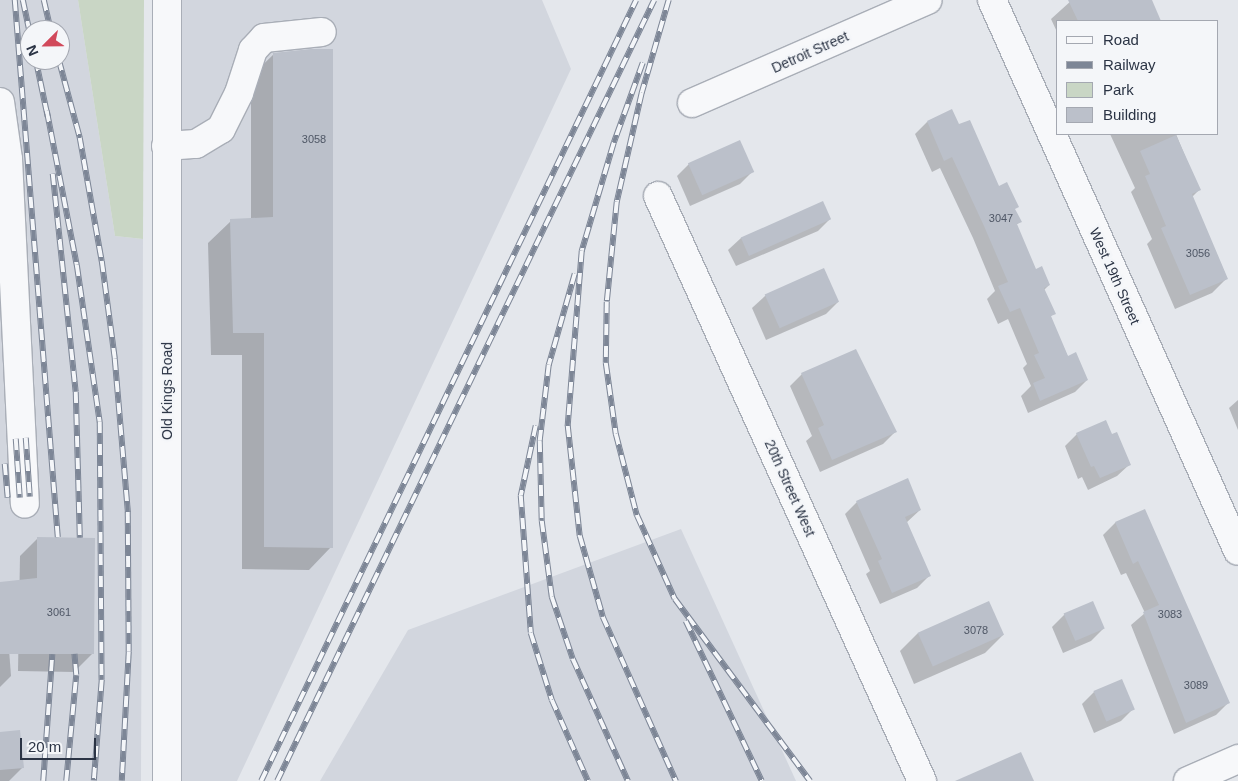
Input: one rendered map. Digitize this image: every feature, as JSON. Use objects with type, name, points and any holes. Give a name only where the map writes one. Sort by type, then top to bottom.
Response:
[{"type":"street","name":"Old Kings Road","points":[[166,0],[168,781]]},
{"type":"street","name":"Detroit Street","points":[[692,103],[928,0]]},
{"type":"street","name":"West 19th Street","points":[[992,0],[1238,551]]},
{"type":"street","points":[[166,146],[196,144],[221,129],[239,93],[253,50],[264,38],[322,32]]},
{"type":"street","points":[[0,102],[8,159],[25,504]]},
{"type":"street","name":"20th Street West","points":[[658,196],[922,781]]},
{"type":"street","points":[[1188,781],[1238,760]]},
{"type":"shaded area","points":[[0,0],[78,0],[115,236],[143,239],[141,781],[0,781]]},
{"type":"shaded area","points":[[179,0],[542,0],[571,69],[237,781],[180,781]]},
{"type":"shaded area","points":[[681,529],[796,781],[320,781],[408,630]]},
{"type":"green space","points":[[78,0],[144,0],[143,239],[115,236]]},
{"type":"building","points":[[1068,0],[1152,0],[1161,20],[1078,20]]},
{"type":"building","points":[[333,49],[333,548],[264,547],[264,333],[233,333],[230,219],[273,217],[273,53]]},
{"type":"building","points":[[952,109],[959,124],[970,120],[999,186],[1007,182],[1019,207],[1015,209],[1022,222],[1017,224],[1036,269],[1042,266],[1050,285],[1044,288],[1056,314],[1051,316],[1068,356],[1076,352],[1088,380],[1040,401],[1033,383],[1045,378],[1034,355],[1039,353],[1020,308],[1010,312],[998,286],[1008,282],[984,226],[952,157],[944,161],[927,121]]},
{"type":"building","points":[[1176,135],[1201,190],[1192,194],[1228,279],[1190,295],[1161,228],[1166,226],[1145,176],[1150,174],[1140,151]]},
{"type":"building","points":[[740,140],[754,172],[702,195],[688,163]]},
{"type":"building","points":[[823,201],[831,219],[749,256],[741,238]]},
{"type":"building","points":[[824,268],[839,302],[780,328],[765,294]]},
{"type":"building","points":[[856,349],[897,432],[832,460],[818,428],[824,425],[801,373]]},
{"type":"building","points":[[1106,420],[1112,434],[1117,432],[1131,465],[1100,478],[1094,466],[1091,467],[1076,433]]},
{"type":"building","points":[[908,478],[921,510],[905,517],[931,576],[892,593],[878,561],[882,559],[856,501]]},
{"type":"building","points":[[1145,509],[1230,703],[1186,723],[1143,612],[1159,605],[1138,561],[1133,564],[1115,522]]},
{"type":"building","points":[[37,537],[95,538],[94,654],[0,654],[0,582],[37,578]]},
{"type":"building","points":[[989,601],[1004,635],[933,667],[918,633]]},
{"type":"building","points":[[1093,601],[1105,629],[1075,641],[1064,614]]},
{"type":"building","points":[[1122,679],[1135,709],[1106,721],[1093,691]]},
{"type":"building","points":[[20,730],[24,768],[0,770],[0,732]]},
{"type":"building","points":[[1021,752],[1034,781],[955,781]]},
{"type":"railway","points":[[15,0],[58,537]]},
{"type":"railway","points":[[23,0],[27,20]]},
{"type":"railway","points":[[44,0],[49,20]]},
{"type":"railway","points":[[261,781],[636,0]]},
{"type":"railway","points":[[277,781],[654,0]]},
{"type":"railway","points":[[669,0],[642,93],[617,202],[607,302],[606,363],[616,434],[637,515],[675,599],[810,781]]},
{"type":"railway","points":[[643,63],[614,143],[582,251],[568,426],[580,536],[603,617],[676,781]]},
{"type":"railway","points":[[38,70],[48,117]]},
{"type":"railway","points":[[62,70],[80,138],[102,261],[115,359],[128,512],[129,652],[122,781]]},
{"type":"railway","points":[[47,111],[77,265],[100,422],[102,680],[94,781]]},
{"type":"railway","points":[[53,174],[76,392],[80,538]]},
{"type":"railway","points":[[575,274],[549,365],[540,441],[542,521],[552,597],[573,659],[628,781]]},
{"type":"railway","points":[[536,426],[521,496],[531,633],[552,700],[588,781]]},
{"type":"railway","points":[[26,438],[30,497]]},
{"type":"railway","points":[[16,439],[20,498]]},
{"type":"railway","points":[[5,464],[8,498]]},
{"type":"railway","points":[[686,621],[762,781]]},
{"type":"railway","points":[[43,781],[52,654]]},
{"type":"railway","points":[[66,781],[76,675],[74,654]]}]
